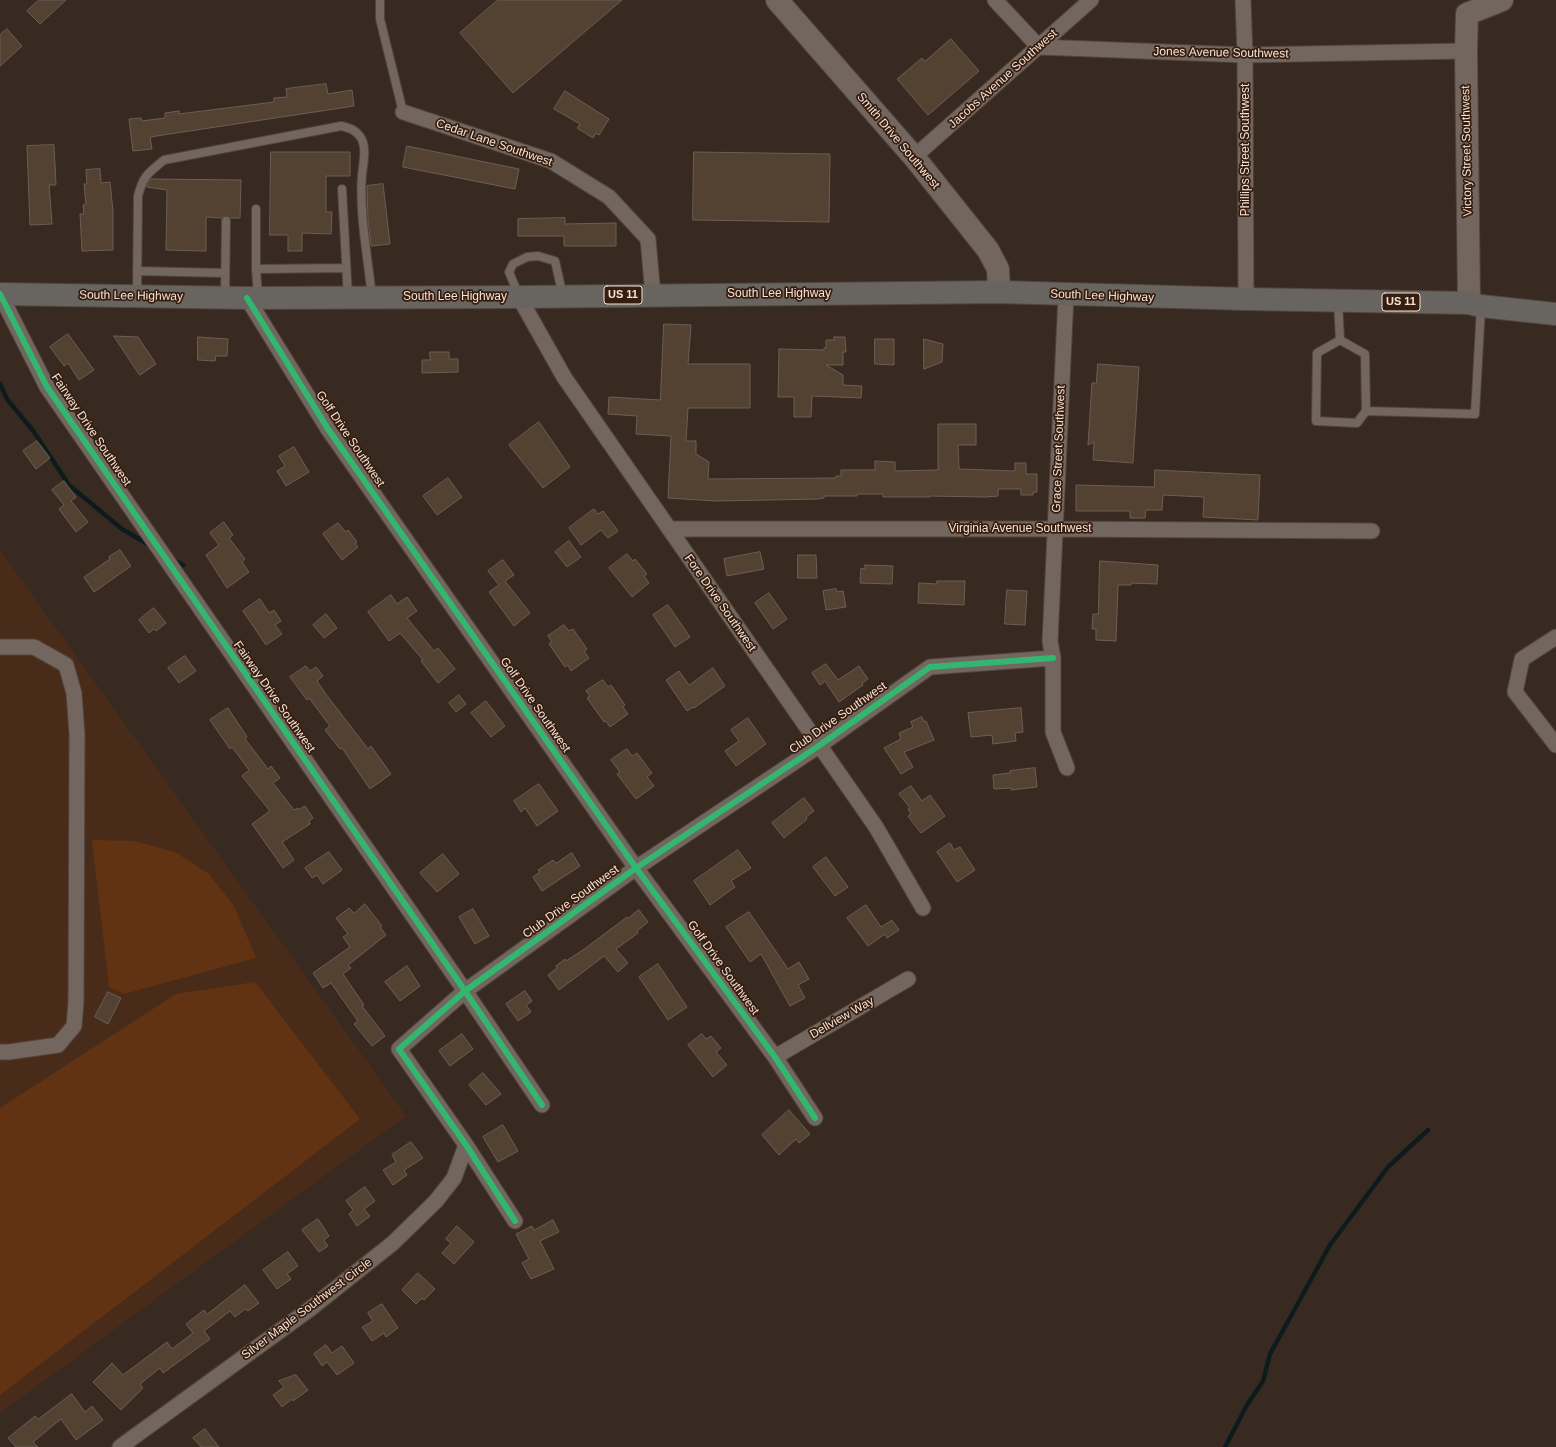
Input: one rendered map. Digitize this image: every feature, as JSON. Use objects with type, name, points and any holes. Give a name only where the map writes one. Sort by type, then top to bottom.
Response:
[{"type":"main road","name":"South Lee Highway","points":[[0,294],[252,298],[999,292],[1066,295],[1475,304],[1556,314]]},
{"type":"street","name":"Smith Drive Southwest","points":[[777,0],[914,157],[988,250],[998,269],[999,292]]},
{"type":"street","points":[[995,0],[1039,46]]},
{"type":"street","name":"Jacobs Avenue Southwest","points":[[914,157],[1091,0]]},
{"type":"street","name":"Phillips Street Southwest","points":[[1243,0],[1246,55],[1246,299]]},
{"type":"street","points":[[1468,7],[1502,0]]},
{"type":"street","name":"Victory Street Southwest","points":[[1468,7],[1466,51],[1475,304]]},
{"type":"street","name":"Jones Avenue Southwest","points":[[1039,46],[1246,55],[1466,51]]},
{"type":"street","name":"Cedar Lane Southwest","points":[[403,112],[551,162],[609,197],[648,239],[653,295]]},
{"type":"street","name":"Fairway Drive Southwest","points":[[0,294],[47,387],[465,991],[542,1105]]},
{"type":"street","name":"Grace Street Southwest","points":[[1066,295],[1050,641],[1053,658],[1053,732],[1067,768]]},
{"type":"street","name":"Fore Drive Southwest","points":[[519,297],[564,377],[876,827],[923,908]]},
{"type":"street","name":"Golf Drive Southwest","points":[[252,298],[328,429],[636,868],[775,1057],[814,1118]]},
{"type":"street","name":"Virginia Avenue Southwest","points":[[669,529],[1372,531]]},
{"type":"street","points":[[1556,637],[1522,659],[1515,692],[1556,745]]},
{"type":"street","points":[[0,647],[34,647],[66,665],[74,693],[77,734],[77,960],[74,1026],[58,1045],[0,1052]]},
{"type":"street","name":"Club Drive Southwest","points":[[515,1221],[466,1145],[399,1049],[465,991],[636,868],[820,745],[930,666],[1053,658]]},
{"type":"street","name":"Dellview Way","points":[[775,1057],[908,979]]},
{"type":"street","name":"Silver Maple Southwest Circle","points":[[120,1447],[310,1309],[393,1243],[436,1201],[454,1178],[466,1145]]},
{"type":"lane","points":[[380,0],[380,19],[403,112]]},
{"type":"lane","points":[[137,296],[138,196],[142,182],[149,172],[164,160],[341,126],[353,129],[362,139],[364,151],[361,185],[362,205],[372,297]]},
{"type":"lane","points":[[342,190],[348,297]]},
{"type":"lane","points":[[252,298],[256,269],[256,209]]},
{"type":"lane","points":[[225,297],[226,221]]},
{"type":"lane","points":[[519,297],[509,272],[513,264],[527,257],[538,256],[554,261],[563,296]]},
{"type":"lane","points":[[256,269],[346,268]]},
{"type":"lane","points":[[137,271],[225,273]]},
{"type":"lane","points":[[1338,301],[1340,340]]},
{"type":"lane","points":[[1366,411],[1475,414],[1475,304]]},
{"type":"lane","points":[[1340,340],[1365,354],[1366,411],[1357,422],[1316,421],[1317,353],[1340,340]]},
{"type":"shaded area","points":[[0,550],[406,1116],[0,1413]]},
{"type":"shaded area","points":[[92,840],[134,841],[175,852],[209,874],[234,906],[256,958],[124,994],[109,987]]},
{"type":"shaded area","points":[[255,982],[360,1119],[0,1395],[0,1108],[176,994]]},
{"type":"building","points":[[39,0],[66,0],[40,24],[27,11]]},
{"type":"building","points":[[498,0],[622,0],[513,93],[460,33]]},
{"type":"building","points":[[7,29],[22,46],[0,66],[0,35]]},
{"type":"building","points":[[951,39],[979,71],[928,115],[897,79],[922,58],[925,61]]},
{"type":"building","points":[[326,84],[328,94],[352,90],[354,106],[150,137],[152,149],[133,151],[129,119],[141,118],[142,121],[165,118],[165,113],[179,111],[179,114],[274,102],[274,98],[287,97],[286,89]]},
{"type":"building","points":[[565,91],[609,119],[599,135],[596,133],[593,138],[577,128],[580,124],[554,109]]},
{"type":"building","points":[[54,145],[56,185],[49,185],[52,224],[30,225],[27,146]]},
{"type":"building","points":[[407,146],[519,169],[515,189],[403,167]]},
{"type":"building","points":[[271,152],[350,152],[350,176],[326,176],[326,212],[332,212],[331,234],[302,233],[302,251],[288,251],[288,235],[270,235]]},
{"type":"building","points":[[694,152],[830,154],[829,222],[693,220]]},
{"type":"building","points":[[100,169],[101,183],[110,182],[113,212],[113,250],[82,251],[80,214],[84,214],[83,205],[86,204],[84,184],[87,184],[86,170]]},
{"type":"building","points":[[151,179],[241,180],[240,218],[230,218],[226,216],[222,218],[206,217],[206,251],[166,250],[167,190],[147,187]]},
{"type":"building","points":[[383,184],[390,244],[371,246],[368,220],[367,186]]},
{"type":"building","points":[[565,218],[565,224],[616,223],[616,246],[564,246],[564,236],[518,236],[518,219]]},
{"type":"building","points":[[664,324],[691,325],[688,364],[750,364],[750,408],[688,408],[686,441],[696,441],[696,454],[709,462],[708,479],[836,478],[836,476],[841,476],[841,470],[875,470],[875,461],[895,462],[895,471],[938,470],[938,424],[976,424],[976,445],[958,445],[959,469],[1015,471],[1015,463],[1026,463],[1026,474],[1037,474],[1037,492],[1033,492],[1033,495],[1021,495],[1021,489],[998,489],[998,496],[986,497],[883,497],[883,494],[857,494],[857,496],[824,496],[824,498],[818,499],[717,501],[668,498],[671,436],[636,434],[637,416],[608,414],[609,397],[660,400]]},
{"type":"building","points":[[68,334],[94,370],[79,380],[68,363],[64,366],[50,347]]},
{"type":"building","points":[[114,336],[138,337],[156,364],[140,375]]},
{"type":"building","points":[[198,337],[228,339],[227,356],[216,356],[215,361],[198,360]]},
{"type":"building","points":[[834,337],[845,337],[846,352],[843,352],[843,365],[826,365],[843,375],[843,385],[862,386],[861,398],[812,396],[811,417],[794,417],[794,397],[778,397],[779,349],[824,350],[824,348],[826,348],[826,340],[834,340]]},
{"type":"building","points":[[875,339],[894,339],[894,365],[875,364]]},
{"type":"building","points":[[924,339],[943,344],[942,362],[924,369]]},
{"type":"building","points":[[430,352],[449,352],[449,359],[458,359],[458,372],[422,373],[422,360],[430,360]]},
{"type":"building","points":[[1098,364],[1139,367],[1133,463],[1093,460],[1094,442],[1088,445],[1092,383],[1096,383]]},
{"type":"building","points":[[539,422],[570,467],[543,488],[509,445]]},
{"type":"building","points":[[37,441],[50,458],[36,469],[23,451]]},
{"type":"building","points":[[294,447],[309,472],[286,486],[277,471],[285,466],[279,456]]},
{"type":"building","points":[[1155,470],[1260,475],[1258,520],[1203,517],[1204,497],[1163,495],[1162,510],[1146,510],[1145,518],[1130,518],[1130,511],[1076,511],[1076,485],[1154,487]]},
{"type":"building","points":[[448,478],[462,497],[437,515],[423,496]]},
{"type":"building","points":[[64,481],[76,497],[71,501],[88,522],[76,532],[59,509],[64,505],[52,490]]},
{"type":"building","points":[[594,509],[598,514],[603,511],[618,531],[608,538],[601,530],[581,545],[569,528]]},
{"type":"building","points":[[224,522],[233,535],[229,538],[245,559],[242,562],[249,572],[227,588],[206,555],[219,545],[210,533]]},
{"type":"building","points":[[338,523],[346,532],[348,530],[357,542],[355,544],[358,547],[342,560],[323,534]]},
{"type":"building","points":[[569,541],[581,557],[567,567],[555,552]]},
{"type":"building","points":[[120,550],[131,566],[94,592],[84,577],[110,559],[109,557]]},
{"type":"building","points":[[760,552],[764,569],[727,576],[724,559]]},
{"type":"building","points":[[627,554],[633,561],[635,559],[647,574],[644,576],[649,583],[632,597],[609,568]]},
{"type":"building","points":[[798,555],[816,555],[817,578],[798,578]]},
{"type":"building","points":[[503,560],[514,575],[505,581],[530,613],[514,626],[489,592],[499,585],[488,571]]},
{"type":"building","points":[[1100,561],[1158,565],[1157,584],[1131,583],[1131,585],[1118,585],[1116,641],[1096,640],[1096,629],[1092,629],[1093,614],[1098,614]]},
{"type":"building","points":[[865,565],[893,566],[892,584],[860,583],[861,568],[865,569]]},
{"type":"building","points":[[937,581],[965,581],[964,605],[918,603],[919,583],[937,584]]},
{"type":"building","points":[[836,589],[837,592],[843,591],[846,607],[826,610],[823,591]]},
{"type":"building","points":[[1007,590],[1027,591],[1025,625],[1005,624]]},
{"type":"building","points":[[769,593],[787,619],[773,629],[755,603]]},
{"type":"building","points":[[391,595],[397,604],[407,597],[417,611],[407,618],[434,651],[438,648],[455,669],[438,683],[421,661],[423,660],[400,633],[389,641],[368,612]]},
{"type":"building","points":[[260,599],[269,613],[274,610],[281,621],[275,625],[282,634],[266,645],[243,611]]},
{"type":"building","points":[[668,605],[690,637],[675,647],[653,615]]},
{"type":"building","points":[[154,608],[166,623],[156,631],[154,629],[149,633],[139,620]]},
{"type":"building","points":[[326,614],[337,628],[324,638],[313,625]]},
{"type":"building","points":[[564,625],[569,631],[573,629],[587,649],[584,651],[589,658],[571,671],[568,665],[565,667],[549,644],[552,642],[548,636]]},
{"type":"building","points":[[185,656],[196,671],[179,683],[168,668]]},
{"type":"building","points":[[826,664],[838,680],[859,666],[868,679],[862,683],[863,685],[839,702],[825,681],[820,685],[812,673]]},
{"type":"building","points":[[306,666],[310,671],[316,667],[323,676],[317,681],[325,693],[368,749],[371,746],[391,774],[370,789],[342,748],[340,749],[325,730],[330,726],[309,698],[307,700],[290,677]]},
{"type":"building","points":[[713,668],[725,686],[694,708],[693,707],[687,711],[666,680],[679,671],[689,685]]},
{"type":"building","points":[[603,680],[608,687],[611,685],[625,705],[623,707],[628,714],[610,727],[606,721],[604,722],[587,698],[590,696],[586,691]]},
{"type":"building","points":[[459,695],[466,704],[456,712],[449,703]]},
{"type":"building","points":[[486,701],[505,726],[491,737],[471,713]]},
{"type":"building","points":[[228,708],[247,737],[245,739],[268,769],[271,766],[280,778],[273,783],[294,810],[298,808],[298,810],[305,806],[313,818],[309,821],[310,824],[282,842],[294,860],[283,868],[252,824],[270,811],[242,776],[249,770],[232,747],[230,749],[210,720]]},
{"type":"building","points":[[1021,708],[1023,732],[1015,733],[1016,741],[993,744],[992,735],[971,737],[968,713]]},
{"type":"building","points":[[922,717],[924,722],[926,721],[934,740],[904,752],[913,767],[901,774],[884,748],[901,739],[899,733],[913,727],[911,722]]},
{"type":"building","points":[[748,718],[766,744],[736,766],[725,751],[739,741],[731,730]]},
{"type":"building","points":[[627,749],[632,756],[637,753],[652,773],[647,777],[654,786],[636,799],[617,774],[620,772],[611,760]]},
{"type":"building","points":[[1035,768],[1037,787],[1011,790],[1011,788],[994,789],[993,775]]},
{"type":"building","points":[[539,784],[558,811],[537,826],[525,808],[521,812],[514,801]]},
{"type":"building","points":[[911,786],[922,801],[930,795],[945,816],[921,833],[908,816],[911,814],[908,809],[910,808],[899,794]]},
{"type":"building","points":[[804,798],[814,811],[806,817],[807,819],[784,838],[772,823]]},
{"type":"building","points":[[950,843],[954,850],[960,847],[975,870],[957,882],[937,852]]},
{"type":"building","points":[[738,850],[751,868],[731,881],[735,887],[710,905],[694,881]]},
{"type":"building","points":[[329,852],[342,870],[323,884],[317,875],[312,878],[305,868]]},
{"type":"building","points":[[572,853],[580,866],[542,891],[533,877],[540,872],[538,870],[553,860],[556,863]]},
{"type":"building","points":[[443,854],[459,874],[437,892],[420,873]]},
{"type":"building","points":[[826,857],[848,887],[835,896],[813,867]]},
{"type":"building","points":[[365,904],[382,926],[380,927],[386,935],[348,965],[351,968],[343,974],[364,1005],[362,1006],[385,1036],[372,1046],[354,1024],[358,1021],[331,983],[323,988],[313,973],[350,947],[343,937],[348,934],[336,918],[349,908],[354,913]]},
{"type":"building","points":[[866,905],[881,927],[892,920],[899,930],[887,938],[885,934],[868,946],[847,918]]},
{"type":"building","points":[[473,909],[489,936],[475,944],[459,917]]},
{"type":"building","points":[[639,910],[648,922],[637,931],[638,933],[616,949],[628,963],[618,972],[604,956],[559,990],[548,975],[557,968],[556,966],[565,959],[566,961],[583,950],[627,917],[628,918]]},
{"type":"building","points":[[749,912],[788,969],[799,962],[809,979],[798,985],[805,998],[790,1006],[761,954],[750,962],[726,927]]},
{"type":"building","points":[[658,964],[687,1007],[668,1020],[639,977]]},
{"type":"building","points":[[407,966],[420,986],[400,1001],[385,982]]},
{"type":"building","points":[[525,991],[532,1001],[526,1005],[531,1012],[518,1021],[506,1004]]},
{"type":"building","points":[[108,992],[121,998],[108,1024],[95,1017]]},
{"type":"building","points":[[462,1034],[473,1049],[450,1066],[439,1051]]},
{"type":"building","points":[[702,1034],[706,1039],[711,1036],[721,1048],[716,1052],[727,1065],[713,1077],[688,1045]]},
{"type":"building","points":[[483,1073],[501,1094],[486,1105],[469,1085]]},
{"type":"building","points":[[789,1110],[810,1134],[799,1143],[796,1139],[779,1155],[762,1135]]},
{"type":"building","points":[[503,1125],[518,1151],[498,1162],[483,1137]]},
{"type":"building","points":[[411,1142],[423,1158],[404,1170],[407,1175],[393,1185],[383,1170],[396,1162],[392,1155]]},
{"type":"building","points":[[365,1187],[375,1201],[364,1209],[370,1216],[357,1226],[349,1214],[353,1210],[346,1201]]},
{"type":"building","points":[[318,1219],[329,1236],[324,1240],[328,1246],[319,1252],[302,1230]]},
{"type":"building","points":[[553,1220],[559,1232],[540,1241],[554,1269],[531,1279],[522,1263],[529,1259],[516,1234],[532,1226],[534,1230]]},
{"type":"building","points":[[457,1226],[474,1242],[454,1264],[442,1253],[451,1243],[446,1239]]},
{"type":"building","points":[[288,1252],[298,1266],[287,1274],[291,1279],[277,1289],[263,1270]]},
{"type":"building","points":[[418,1273],[435,1289],[424,1300],[422,1298],[416,1304],[402,1290]]},
{"type":"building","points":[[245,1285],[259,1303],[248,1311],[245,1309],[235,1317],[230,1311],[204,1331],[210,1339],[163,1373],[160,1368],[140,1384],[143,1388],[121,1410],[93,1382],[112,1363],[123,1375],[167,1342],[172,1349],[193,1333],[186,1324],[204,1310],[207,1314]]},
{"type":"building","points":[[382,1304],[398,1328],[386,1337],[384,1333],[372,1341],[362,1327],[373,1321],[368,1313]]},
{"type":"building","points":[[326,1345],[332,1353],[342,1346],[354,1363],[337,1375],[327,1362],[322,1366],[314,1354]]},
{"type":"building","points":[[296,1375],[308,1390],[293,1401],[292,1399],[282,1407],[273,1395],[284,1387],[279,1381]]},
{"type":"building","points":[[72,1394],[85,1412],[92,1406],[103,1420],[76,1440],[61,1419],[33,1442],[38,1447],[16,1447],[8,1438],[35,1416],[38,1419]]},
{"type":"building","points":[[205,1429],[219,1447],[201,1447],[193,1438]]},
{"type":"waterway","points":[[0,384],[7,399],[34,432],[69,485],[122,529],[151,546]]},
{"type":"waterway","points":[[172,559],[183,565]]},
{"type":"waterway","points":[[1225,1447],[1247,1405],[1263,1381],[1270,1354],[1330,1245],[1388,1167],[1428,1130]]},
{"type":"cycle path","points":[[0,294],[47,387],[465,991],[542,1105]]},
{"type":"cycle path","points":[[247,298],[328,429],[636,868],[775,1057],[815,1118]]},
{"type":"cycle path","points":[[515,1221],[466,1145],[399,1049],[465,991],[636,868],[820,745],[930,667],[1053,658]]}]
